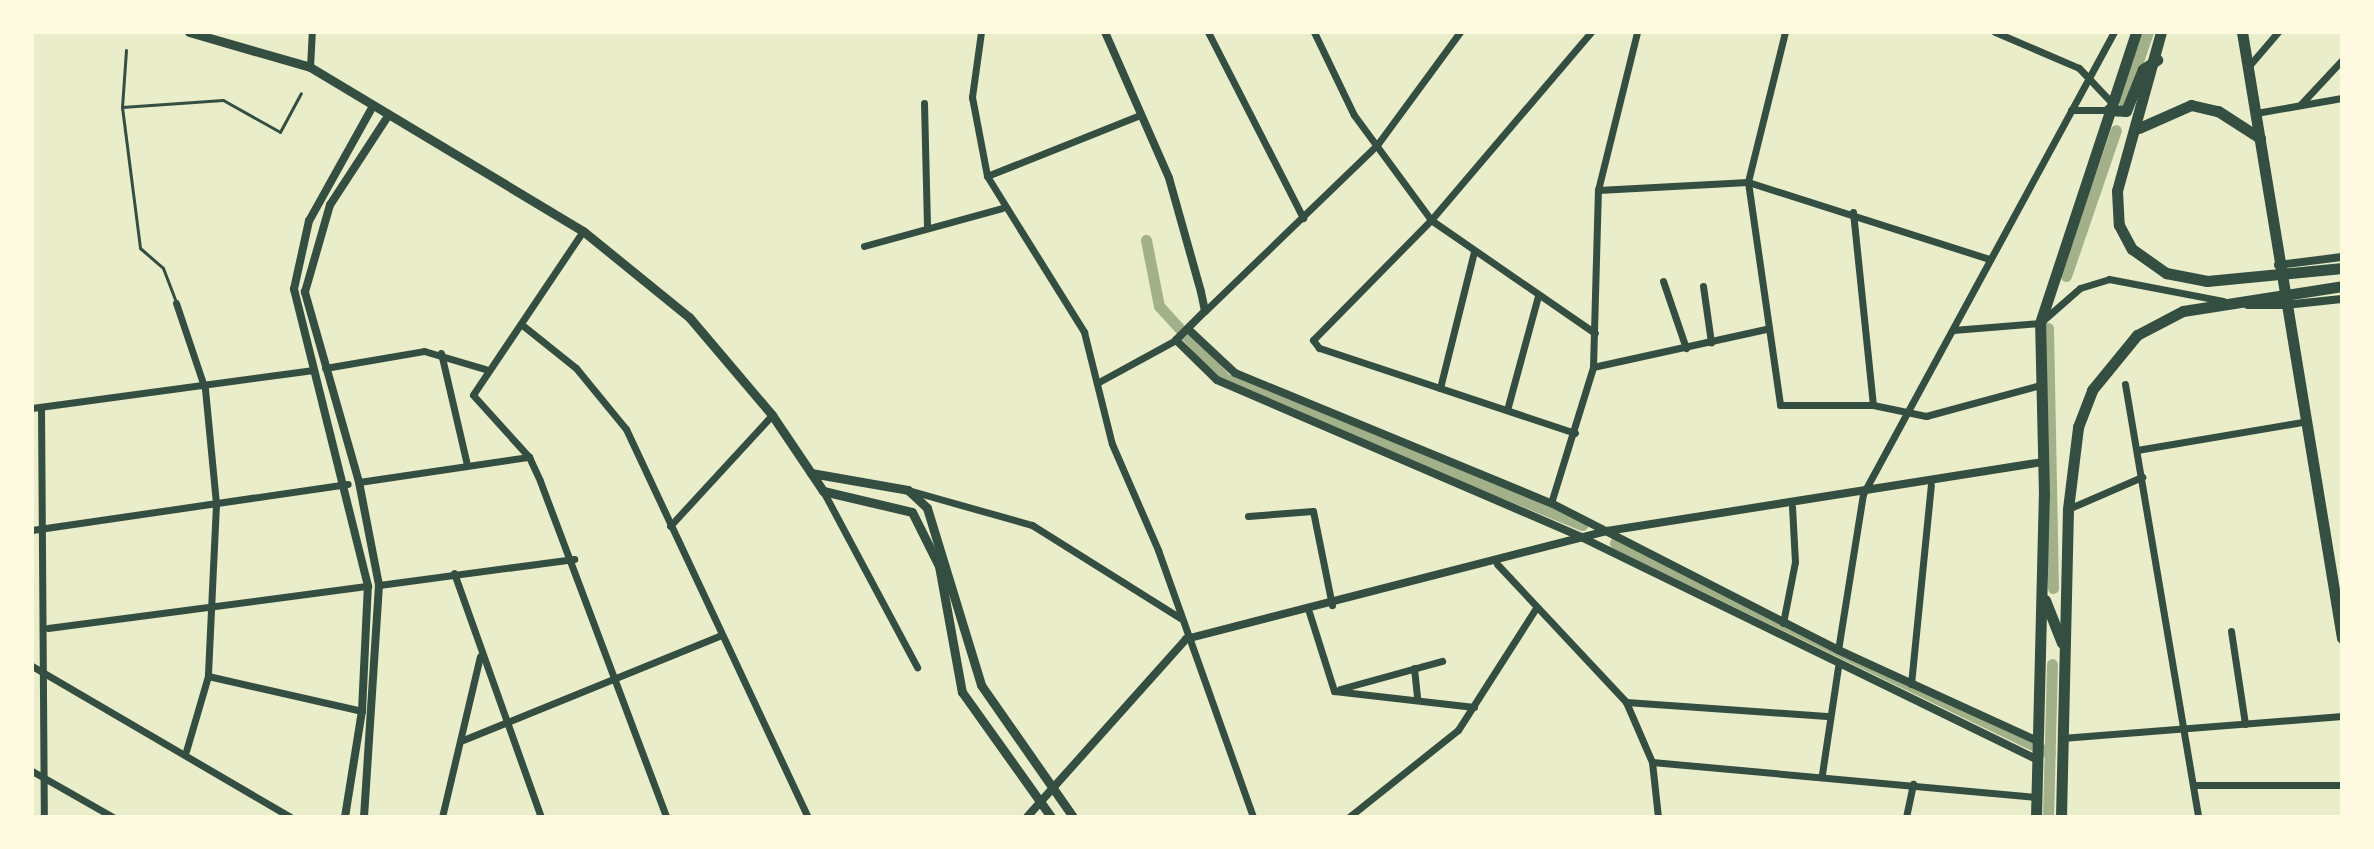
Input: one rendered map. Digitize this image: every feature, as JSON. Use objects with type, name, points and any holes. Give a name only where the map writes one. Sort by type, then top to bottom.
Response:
[{"type":"main road","points":[[189,32],[310,67],[583,231],[689,317],[772,415],[823,491],[881,499],[918,518],[949,606],[962,692],[1051,817]]},
{"type":"main road","points":[[2036,817],[2043,594],[2044,462],[2040,323],[2109,106],[2136,32]]},
{"type":"main road","points":[[2161,32],[2157,60],[2117,210],[2126,241],[2150,266],[2207,281],[2342,268]]},
{"type":"main road","points":[[2242,32],[2278,265],[2308,421],[2342,638]]},
{"type":"main road","points":[[2109,106],[2126,111],[2143,69],[2157,60]]},
{"type":"main road","points":[[2138,129],[2191,105],[2218,111],[2260,138]]},
{"type":"main road","points":[[2061,817],[2068,509],[2078,427],[2101,373],[2122,348],[2164,319],[2218,300],[2342,286]]},
{"type":"main road","points":[[811,473],[908,490],[934,523],[981,685],[1073,817]]},
{"type":"main road","points":[[2043,594],[2065,651]]},
{"type":"street","points":[[310,67],[312,32]]},
{"type":"street","points":[[981,32],[972,97],[987,176],[1002,208],[1069,303],[1097,383],[1112,444],[1253,817]]},
{"type":"street","points":[[1105,32],[1138,116],[1174,190],[1205,311]]},
{"type":"street","points":[[1208,32],[1303,218]]},
{"type":"street","points":[[1314,32],[1377,145],[1431,220],[1595,333]]},
{"type":"street","points":[[1097,383],[1176,339],[1303,218],[1377,145],[1460,32]]},
{"type":"street","points":[[1575,433],[1314,345],[1330,315],[1431,220],[1591,32]]},
{"type":"street","points":[[1551,503],[1593,367],[1598,190],[1637,32]]},
{"type":"street","points":[[1785,32],[1748,182],[1766,329],[1785,409],[1873,405],[1926,416],[2040,385]]},
{"type":"street","points":[[1995,32],[2061,58],[2091,79],[2109,106],[2071,110]]},
{"type":"street","points":[[1838,650],[1863,494],[2114,32]]},
{"type":"street","points":[[2248,67],[2278,32]]},
{"type":"street","points":[[2301,104],[2342,60]]},
{"type":"street","points":[[2256,113],[2342,98]]},
{"type":"street","points":[[924,103],[927,225]]},
{"type":"street","points":[[345,817],[362,711],[368,586],[348,484],[304,345],[294,301],[304,234],[373,106]]},
{"type":"street","points":[[364,817],[379,585],[359,482],[315,343],[305,292],[319,233],[388,116]]},
{"type":"street","points":[[987,176],[1138,116]]},
{"type":"street","points":[[1598,190],[1748,182],[1853,212],[1989,259]]},
{"type":"street","points":[[864,246],[927,225],[1002,208]]},
{"type":"street","points":[[1853,212],[1873,405]]},
{"type":"street","points":[[583,231],[473,390],[476,403],[529,457],[574,559],[666,817]]},
{"type":"street","points":[[1440,388],[1474,252]]},
{"type":"street","points":[[2278,265],[2342,257]]},
{"type":"street","points":[[1953,330],[2040,323],[2080,288],[2109,279],[2244,305],[2285,305],[2342,299]]},
{"type":"street","points":[[1663,281],[1686,348]]},
{"type":"street","points":[[1703,286],[1711,342]]},
{"type":"street","points":[[1507,410],[1538,296]]},
{"type":"street","points":[[176,303],[205,389],[216,504],[215,603],[208,676],[186,751]]},
{"type":"street","points":[[521,324],[611,405],[808,817]]},
{"type":"street","points":[[1593,367],[1766,329]]},
{"type":"street","points":[[1187,330],[1235,373],[1551,503],[2038,750]]},
{"type":"street","points":[[1176,339],[1232,390],[1583,537],[1838,667],[2038,750]]},
{"type":"street","points":[[304,345],[315,343]]},
{"type":"street","points":[[325,368],[410,351],[441,353],[485,369]]},
{"type":"street","points":[[441,353],[467,465]]},
{"type":"street","points":[[44,817],[48,628],[37,408],[205,389],[313,370]]},
{"type":"street","points":[[2125,384],[2198,817]]},
{"type":"street","points":[[670,526],[772,415]]},
{"type":"street","points":[[2137,450],[2308,421]]},
{"type":"street","points":[[359,482],[529,457]]},
{"type":"street","points":[[1027,817],[1042,806],[1186,639],[1309,612],[1497,564],[1605,531],[1792,507],[1931,485],[2044,462]]},
{"type":"street","points":[[2068,509],[2142,477]]},
{"type":"street","points":[[32,530],[348,484]]},
{"type":"street","points":[[1911,684],[1931,485]]},
{"type":"street","points":[[908,490],[1032,525],[1180,618]]},
{"type":"street","points":[[823,491],[917,667]]},
{"type":"street","points":[[1783,623],[1795,562],[1792,507]]},
{"type":"street","points":[[1248,516],[1313,511],[1332,605]]},
{"type":"street","points":[[354,516],[366,515]]},
{"type":"street","points":[[379,585],[574,559]]},
{"type":"street","points":[[1497,564],[1626,702],[1652,762],[1658,817]]},
{"type":"street","points":[[454,573],[480,655],[541,817]]},
{"type":"street","points":[[48,628],[215,603],[368,586]]},
{"type":"street","points":[[1349,817],[1442,746],[1474,707],[1536,608]]},
{"type":"street","points":[[1309,612],[1334,691]]},
{"type":"street","points":[[2231,631],[2245,724]]},
{"type":"street","points":[[463,740],[721,635]]},
{"type":"street","points":[[442,817],[463,740],[480,655]]},
{"type":"street","points":[[1334,691],[1442,661]]},
{"type":"street","points":[[32,666],[186,751],[290,817]]},
{"type":"street","points":[[1822,774],[1827,716],[1838,667]]},
{"type":"street","points":[[1414,668],[1417,699]]},
{"type":"street","points":[[208,676],[362,711]]},
{"type":"street","points":[[1334,691],[1474,707]]},
{"type":"street","points":[[1626,702],[1827,716]]},
{"type":"street","points":[[2062,738],[2342,716]]},
{"type":"street","points":[[1652,762],[1822,774],[2037,797]]},
{"type":"street","points":[[32,771],[44,775],[113,817]]},
{"type":"street","points":[[1906,817],[1913,784]]},
{"type":"street","points":[[2193,785],[2342,785]]},
{"type":"lane","points":[[126,50],[122,107],[140,248],[163,268],[176,303]]},
{"type":"lane","points":[[122,107],[223,100],[280,132],[301,93]]},
{"type":"waterway","points":[[2124,102],[2148,32]]},
{"type":"waterway","points":[[2066,276],[2116,130]]},
{"type":"waterway","points":[[1146,240],[1159,306],[1226,379],[1582,525]]},
{"type":"waterway","points":[[2048,328],[2053,588]]},
{"type":"waterway","points":[[1615,543],[2050,753]]},
{"type":"waterway","points":[[2048,817],[2052,664]]}]
